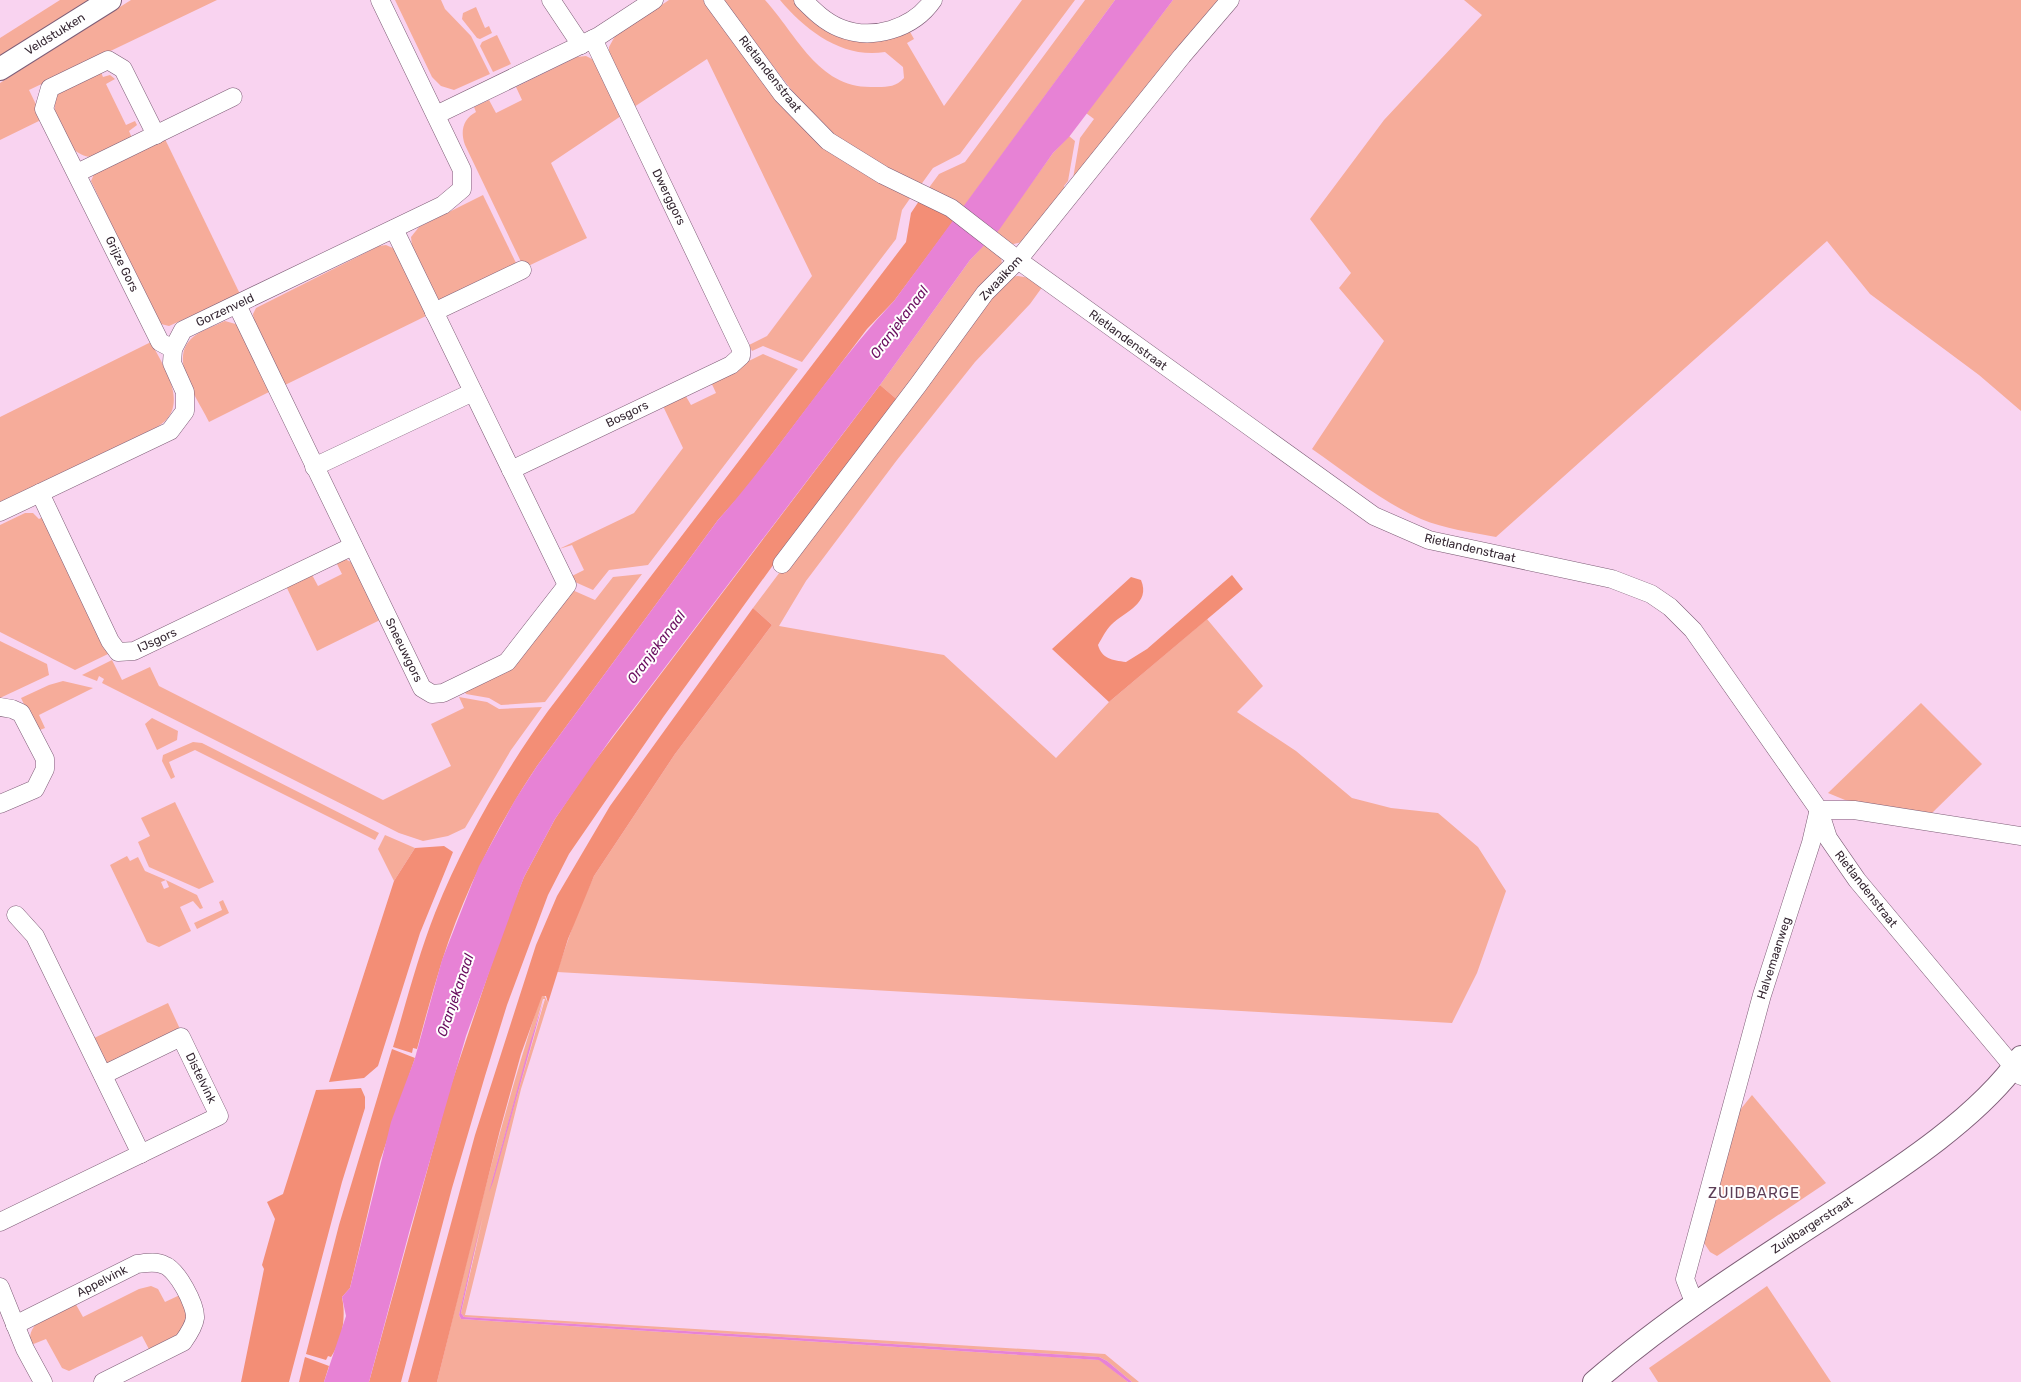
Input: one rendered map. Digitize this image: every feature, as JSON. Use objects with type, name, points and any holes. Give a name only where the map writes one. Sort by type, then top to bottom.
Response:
[{"type":"street","name":"Veldstukken","points":[[0,69],[110,0]]},
{"type":"street","name":"Gorzenveld","points":[[173,348],[183,330],[444,205],[462,189],[462,170],[380,0]]},
{"type":"street","points":[[551,0],[587,42]]},
{"type":"street","points":[[436,115],[587,42],[654,0]]},
{"type":"street","name":"Rietlandenstraat","points":[[713,0],[782,94],[828,141],[883,176],[951,208],[1018,260],[1374,516],[1429,540],[1612,579],[1651,594],[1670,607],[1693,630],[1819,810],[1833,846],[1858,880],[2019,1067]]},
{"type":"street","points":[[803,0],[819,16],[839,28],[869,33],[898,27],[912,20],[926,10],[933,0]]},
{"type":"street","name":"Zwaaikom","points":[[782,564],[985,293],[1018,260],[1182,56],[1230,0]]},
{"type":"street","name":"Dwerggors","points":[[587,42],[742,349],[741,356]]},
{"type":"street","name":"Grijze Gors","points":[[156,135],[123,69],[108,60],[50,88],[44,109],[160,342],[173,348]]},
{"type":"street","points":[[77,172],[233,97]]},
{"type":"street","points":[[394,229],[511,470]]},
{"type":"street","points":[[434,312],[522,270]]},
{"type":"street","name":"Sneeuwgors","points":[[237,305],[422,688],[432,694],[443,693],[507,662],[567,585],[511,470]]},
{"type":"street","points":[[0,512],[170,431],[185,411],[185,392],[172,363],[173,348]]},
{"type":"street","name":"Bosgors","points":[[511,470],[731,365],[741,356]]},
{"type":"street","points":[[314,467],[474,392]]},
{"type":"street","name":"IJsgors","points":[[40,493],[110,640],[118,652],[134,651],[353,546]]},
{"type":"street","points":[[0,707],[21,713],[44,759],[44,769],[35,789],[0,804]]},
{"type":"street","points":[[1819,810],[1854,810],[2021,836]]},
{"type":"street","name":"Halvemaanweg","points":[[1694,1302],[1685,1279],[1762,995],[1812,843],[1819,810]]},
{"type":"street","points":[[0,1222],[142,1154],[35,936],[16,915]]},
{"type":"street","name":"Distelvink","points":[[103,1076],[181,1037],[219,1116],[142,1154]]},
{"type":"street","name":"Zuidbargerstraat","points":[[1594,1382],[1694,1302],[1866,1190],[1940,1138],[2019,1067]]},
{"type":"street","name":"Appelvink","points":[[15,1325],[137,1264],[157,1263],[171,1268],[178,1275],[195,1311],[195,1319],[189,1334],[183,1342],[103,1382]]},
{"type":"street","points":[[0,1287],[15,1325],[43,1382]]},
{"type":"shaded area","points":[[60,0],[92,0],[0,58],[0,38]]},
{"type":"shaded area","points":[[131,0],[217,0],[29,90],[43,119],[0,140],[0,83]]},
{"type":"shaded area","points":[[395,0],[441,0],[445,9],[471,36],[490,74],[454,90],[441,86],[432,77]]},
{"type":"shaded area","points":[[669,0],[703,0],[757,72],[824,147],[868,176],[911,197],[902,210],[896,239],[802,362],[763,346],[752,351],[749,345],[767,336],[812,276],[707,59],[634,107],[609,54],[609,47],[615,36]]},
{"type":"shaded area","points":[[722,0],[765,0],[810,57],[837,79],[853,85],[885,87],[893,85],[904,78],[903,67],[885,52],[869,53],[855,51],[840,47],[826,40],[801,22],[780,0],[795,0],[813,19],[909,30],[914,39],[907,43],[944,106],[1022,0],[1075,0],[960,154],[933,168],[920,186],[844,144],[810,114]]},
{"type":"shaded area","points":[[1085,0],[1115,0],[963,208],[956,200],[928,189],[939,174],[965,162]]},
{"type":"shaded area","points":[[1173,0],[1226,0],[1072,184],[1080,138],[1094,119],[1086,113]]},
{"type":"shaded area","points":[[1464,0],[2021,0],[2021,411],[1979,375],[1870,294],[1827,241],[1496,537],[1458,530],[1421,519],[1379,496],[1312,449],[1384,341],[1339,288],[1351,273],[1310,219],[1384,120],[1482,15]]},
{"type":"shaded area","points":[[476,7],[485,28],[489,26],[492,33],[480,39],[477,38],[462,19],[463,13]]},
{"type":"shaded area","points":[[497,35],[511,64],[493,72],[480,46],[482,42]]},
{"type":"shaded area","points":[[586,56],[594,60],[621,116],[551,163],[587,238],[524,268],[465,145],[463,130],[465,122],[476,112],[474,107],[489,100],[496,113],[522,100],[516,87],[577,57]]},
{"type":"shaded area","points":[[100,70],[103,77],[110,75],[115,79],[106,84],[126,125],[135,121],[137,125],[129,131],[132,138],[91,157],[73,149],[60,132],[55,110],[56,100],[59,91]]},
{"type":"shaded area","points":[[1069,136],[1075,141],[1068,181],[1064,186],[1066,190],[1022,242],[1009,245],[994,235],[1053,153]]},
{"type":"shaded area","points":[[164,137],[240,294],[169,326],[161,324],[156,319],[91,181],[94,174]]},
{"type":"shaded area","points":[[483,195],[517,265],[439,303],[412,246],[411,237],[419,227]]},
{"type":"shaded area","points":[[919,201],[955,219],[894,301],[867,329],[744,491],[718,520],[537,766],[495,836],[460,910],[442,961],[417,1049],[413,1048],[412,1053],[393,1047],[429,929],[446,886],[472,834],[515,759],[548,711],[906,242],[911,213]]},
{"type":"shaded area","points":[[987,242],[1001,256],[1002,265],[900,402],[880,385],[970,260]]},
{"type":"shaded area","points":[[386,245],[395,249],[428,315],[285,385],[254,321],[253,314],[256,308],[379,246]]},
{"type":"shaded area","points":[[1011,277],[1030,278],[1043,286],[1030,304],[975,362],[897,460],[806,581],[779,626],[944,655],[1056,758],[1109,702],[1207,619],[1263,686],[1237,712],[1296,751],[1352,798],[1391,808],[1438,813],[1478,847],[1506,891],[1477,973],[1452,1023],[557,972],[577,914],[594,876],[675,754],[772,625],[753,608],[964,326]]},
{"type":"shaded area","points":[[225,321],[239,325],[271,391],[209,422],[187,379],[183,356],[186,346],[193,337]]},
{"type":"shaded area","points":[[151,342],[172,387],[173,409],[167,419],[157,427],[0,503],[0,417]]},
{"type":"shaded area","points":[[763,354],[798,369],[648,565],[609,570],[593,590],[575,582],[572,576],[584,570],[572,545],[559,549],[634,513],[683,448],[662,404],[684,393],[691,405],[716,393],[710,380]]},
{"type":"shaded area","points":[[880,385],[900,402],[776,561],[664,716],[569,854],[548,895],[507,1005],[452,1188],[401,1382],[369,1382],[449,1091],[503,930],[524,877],[555,819],[588,770]]},
{"type":"shaded area","points":[[25,513],[33,513],[39,519],[43,517],[108,654],[75,670],[0,632],[0,525]]},
{"type":"shaded area","points":[[345,559],[351,562],[382,619],[317,651],[286,586],[311,573],[318,586],[342,574],[336,562]]},
{"type":"shaded area","points":[[642,574],[545,702],[501,705],[489,698],[466,694],[465,692],[570,589],[595,600],[613,577]]},
{"type":"shaded area","points":[[1232,575],[1243,589],[1109,702],[1052,649],[1131,577],[1141,580],[1143,588],[1140,601],[1109,627],[1098,645],[1105,656],[1126,662],[1147,649]]},
{"type":"shaded area","points":[[753,608],[772,625],[675,754],[594,876],[568,939],[548,1003],[546,996],[542,996],[521,1054],[437,1382],[408,1382],[475,1135],[536,945],[557,896],[610,806]]},
{"type":"shaded area","points":[[0,641],[47,664],[49,675],[0,698]]},
{"type":"shaded area","points":[[112,660],[122,680],[150,667],[159,686],[383,800],[451,766],[431,724],[464,708],[459,697],[487,702],[499,709],[542,707],[511,750],[465,828],[448,836],[423,841],[399,833],[102,683],[104,679],[99,676],[97,681],[82,675]]},
{"type":"shaded area","points":[[63,681],[93,688],[39,715],[45,728],[37,731],[21,698],[49,685]]},
{"type":"shaded area","points":[[1921,703],[1982,764],[1932,813],[1845,800],[1828,793]]},
{"type":"shaded area","points":[[152,718],[178,731],[177,740],[157,750],[145,724]]},
{"type":"shaded area","points":[[193,742],[202,743],[379,833],[375,840],[195,750],[169,762],[175,777],[171,779],[162,761],[163,755]]},
{"type":"shaded area","points":[[175,802],[214,882],[199,889],[149,867],[138,842],[150,836],[141,818]]},
{"type":"shaded area","points":[[385,835],[415,848],[394,881],[378,849]]},
{"type":"shaded area","points":[[444,846],[453,852],[420,933],[378,1066],[364,1078],[329,1082],[394,881],[415,848]]},
{"type":"shaded area","points":[[127,856],[130,861],[138,857],[145,871],[166,880],[197,895],[203,908],[200,909],[193,901],[180,907],[191,931],[159,947],[147,942],[110,865]],"holes":[[[166,880],[169,887],[164,889],[161,882]]]},
{"type":"shaded area","points":[[223,900],[229,913],[197,929],[194,923],[222,910],[219,902]]},
{"type":"shaded area","points":[[544,995],[548,1003],[521,1089],[465,1315],[1105,1354],[1139,1382],[1132,1382],[1107,1361],[1099,1357],[464,1317],[461,1313],[483,1217],[459,1315],[461,1319],[1100,1360],[1128,1382],[437,1382],[498,1140],[541,996]],"holes":[[[543,999],[545,999],[489,1192]]]},
{"type":"shaded area","points":[[168,1003],[180,1029],[104,1065],[92,1039]]},
{"type":"shaded area","points":[[392,1049],[415,1058],[380,1161],[350,1288],[342,1297],[344,1312],[341,1335],[331,1357],[328,1356],[326,1360],[306,1354],[339,1225]]},
{"type":"shaded area","points":[[361,1088],[365,1097],[365,1108],[342,1182],[289,1382],[241,1382],[264,1269],[262,1265],[275,1219],[267,1202],[283,1194],[316,1090]]},
{"type":"shaded area","points":[[1752,1095],[1826,1183],[1717,1256],[1710,1252],[1702,1240],[1732,1120]]},
{"type":"shaded area","points":[[151,1286],[158,1289],[165,1302],[182,1294],[188,1307],[185,1332],[151,1353],[142,1336],[69,1371],[62,1368],[46,1339],[31,1345],[32,1329],[44,1317],[59,1308],[74,1301],[83,1317],[139,1289]]},
{"type":"shaded area","points":[[1767,1286],[1831,1382],[1658,1382],[1649,1368]]},
{"type":"shaded area","points":[[305,1357],[329,1366],[324,1382],[299,1382]]},
{"type":"water","name":"Oranjekanaal","points":[[1115,0],[1173,0],[1069,137],[1053,153],[999,230],[970,260],[880,385],[612,737],[555,819],[524,877],[466,1036],[410,1229],[369,1382],[324,1382],[346,1316],[342,1297],[350,1288],[391,1122],[415,1058],[442,960],[479,866],[515,800],[537,766],[718,520],[763,466],[848,354],[894,301]]},
{"type":"water","points":[[544,999],[493,1182],[489,1192],[530,1043]]},
{"type":"water","points":[[482,1216],[461,1313],[464,1317],[1099,1357],[1107,1361],[1132,1382],[1128,1382],[1099,1360],[461,1319],[459,1315]]},
{"type":"district","name":"ZUIDBARGE","points":[[1754,1193]]}]
